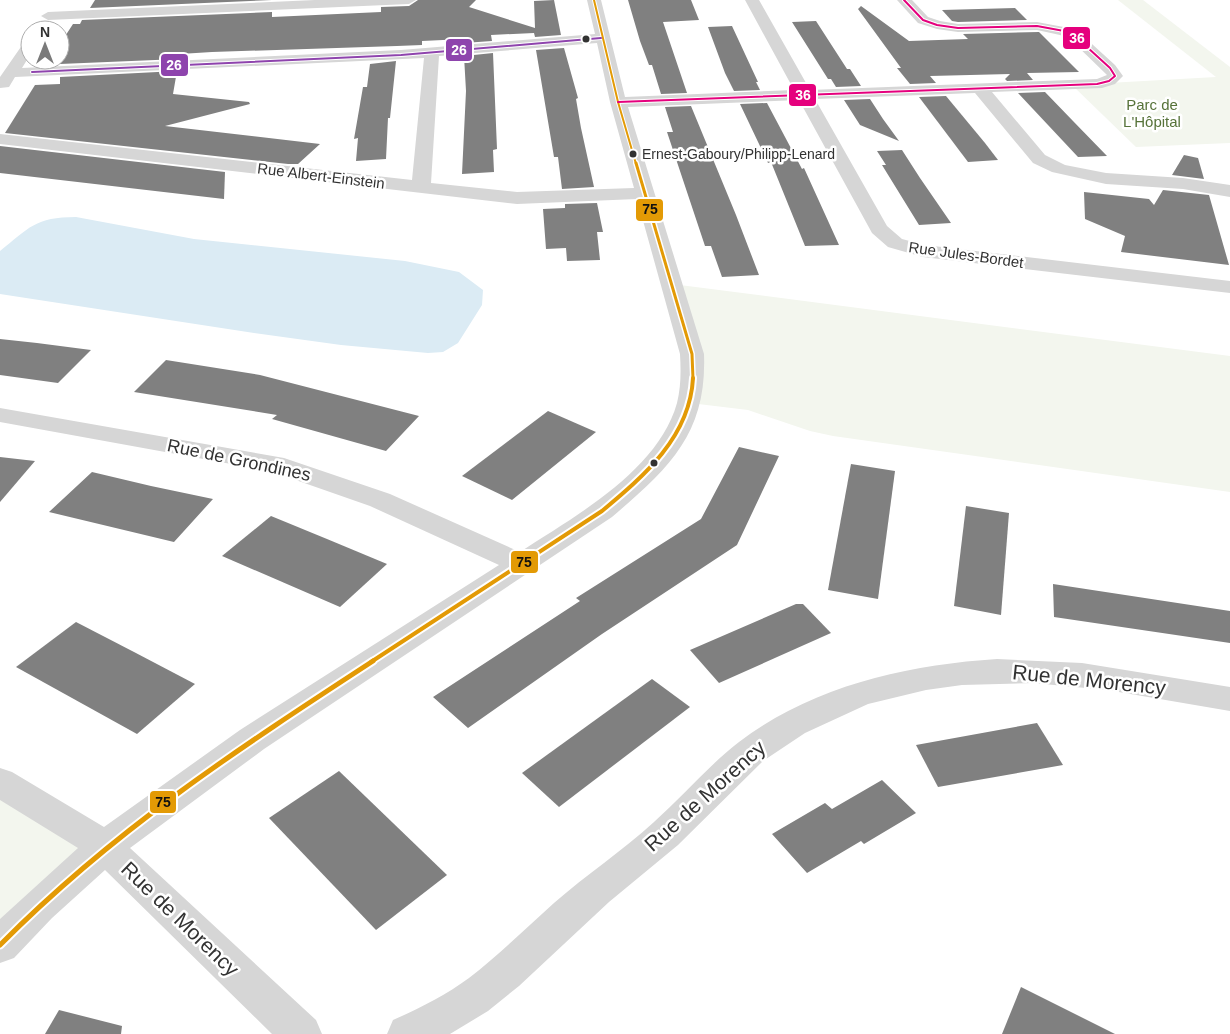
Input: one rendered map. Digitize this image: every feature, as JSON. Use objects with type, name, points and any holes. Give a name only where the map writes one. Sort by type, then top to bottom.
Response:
[{"type":"street","points":[[45,20],[60,0]]},
{"type":"street","points":[[48,16],[410,0]]},
{"type":"street","points":[[0,945],[54,891],[104,846],[259,734],[602,511],[646,472],[677,434],[690,403],[693,387],[692,354],[618,102],[601,38],[594,0]]},
{"type":"street","name":"Rue Jules-Bordet","points":[[752,0],[879,229],[895,243],[923,251],[1230,287]]},
{"type":"street","points":[[618,102],[1096,84],[1111,80],[1115,76],[1110,68],[1076,37],[1064,30],[1037,26],[958,28],[937,25],[923,20],[904,0]]},
{"type":"street","points":[[10,74],[210,72],[263,62],[432,53],[601,38]]},
{"type":"street","points":[[421,187],[432,53]]},
{"type":"street","points":[[0,88],[20,59]]},
{"type":"street","points":[[256,78],[263,62]]},
{"type":"street","points":[[980,89],[1033,153],[1048,165],[1081,174],[1230,191]]},
{"type":"street","name":"Rue Albert-Einstein","points":[[0,139],[517,198],[644,193]]},
{"type":"street","name":"Rue de Grondines","points":[[0,415],[275,464],[307,473],[380,500],[522,564]]},
{"type":"street","name":"Rue de Morency","points":[[408,1034],[457,1008],[492,984],[586,898],[674,826],[740,761],[761,744],[821,708],[876,689],[916,679],[998,671],[1075,674],[1230,699]]},
{"type":"street","name":"Rue de Morency","points":[[0,782],[104,846],[301,1034]]},
{"type":"green space","name":"Parc de L'Hôpital","points":[[1118,0],[1143,0],[1230,67],[1230,143],[1136,147],[1072,85],[1216,77]]},
{"type":"green space","points":[[672,284],[1230,356],[1230,492],[833,436],[810,431],[748,410],[690,403]]},
{"type":"green space","points":[[0,782],[104,846],[0,945]]},
{"type":"shaded area","points":[[76,217],[194,239],[405,261],[459,272],[483,290],[482,305],[458,343],[443,352],[428,353],[341,345],[0,294],[0,251],[34,225],[51,219]]},
{"type":"building","points":[[95,0],[272,0],[90,8]]},
{"type":"building","points":[[418,0],[476,0],[469,7],[535,28],[534,1],[554,0],[561,35],[535,37],[534,33],[491,35],[492,41],[464,43],[464,39],[422,41],[422,45],[212,52],[180,54],[179,59],[70,64],[70,29],[73,24],[80,24],[82,20],[272,12],[272,17],[381,12],[381,7],[409,6]]},
{"type":"building","points":[[628,0],[691,0],[699,20],[663,22],[687,93],[661,94],[652,65],[649,65],[640,41]]},
{"type":"building","points":[[861,6],[909,41],[968,39],[963,34],[1039,32],[1079,72],[1027,73],[1033,80],[1007,81],[1005,79],[1010,74],[930,76],[936,83],[910,84],[897,68],[901,68],[858,9]]},
{"type":"building","points":[[1015,8],[1027,20],[958,22],[952,21],[942,10]]},
{"type":"building","points":[[816,21],[847,69],[850,69],[861,86],[836,87],[831,79],[828,79],[792,22]]},
{"type":"building","points":[[732,26],[760,90],[734,91],[725,73],[708,27]]},
{"type":"building","points":[[564,48],[578,98],[576,99],[581,128],[594,187],[562,189],[558,157],[554,157],[536,50]]},
{"type":"building","points":[[493,53],[497,149],[493,150],[494,172],[462,174],[466,91],[464,56]]},
{"type":"building","points":[[396,61],[390,118],[388,118],[386,159],[356,161],[358,138],[354,139],[363,87],[367,87],[370,64]]},
{"type":"building","points":[[177,71],[173,94],[249,102],[250,104],[165,126],[320,144],[298,164],[288,164],[5,133],[35,85],[60,84],[60,77]]},
{"type":"building","points":[[1045,92],[1107,156],[1078,157],[1018,93]]},
{"type":"building","points":[[946,96],[998,160],[968,162],[919,97]]},
{"type":"building","points":[[870,99],[899,141],[860,125],[844,100]]},
{"type":"building","points":[[767,103],[802,169],[804,168],[839,245],[805,246],[771,162],[768,163],[740,104]]},
{"type":"building","points":[[691,106],[759,275],[722,277],[711,246],[705,246],[667,132],[673,132],[665,107]]},
{"type":"building","points":[[0,146],[225,172],[224,199],[0,173]]},
{"type":"building","points":[[902,150],[951,223],[919,225],[882,165],[886,165],[877,151]]},
{"type":"building","points":[[1184,155],[1198,158],[1204,179],[1172,175]]},
{"type":"building","points":[[1163,190],[1209,195],[1229,265],[1121,252],[1125,236],[1085,219],[1084,192],[1149,199],[1154,205]]},
{"type":"building","points":[[597,203],[603,232],[597,232],[600,260],[567,261],[566,248],[546,249],[543,209],[565,208],[565,204]]},
{"type":"building","points":[[0,339],[91,350],[58,383],[0,375]]},
{"type":"building","points":[[166,360],[260,375],[419,416],[386,451],[272,419],[277,415],[134,392]]},
{"type":"building","points":[[548,411],[596,432],[512,500],[462,476]]},
{"type":"building","points":[[739,447],[779,456],[737,545],[602,634],[468,728],[433,697],[580,601],[576,598],[701,519]]},
{"type":"building","points":[[0,457],[35,461],[0,502]]},
{"type":"building","points":[[851,464],[895,471],[878,599],[828,590]]},
{"type":"building","points":[[92,472],[213,499],[174,542],[49,512]]},
{"type":"building","points":[[966,506],[1009,513],[1001,615],[954,606]]},
{"type":"building","points":[[271,516],[387,564],[340,607],[222,556]]},
{"type":"building","points":[[1053,584],[1230,611],[1230,643],[1054,617]]},
{"type":"building","points":[[796,604],[803,604],[831,633],[719,683],[690,650]]},
{"type":"building","points":[[76,622],[195,684],[137,734],[16,667]]},
{"type":"building","points":[[652,679],[690,707],[559,807],[522,773]]},
{"type":"building","points":[[1037,723],[1063,765],[938,787],[916,745]]},
{"type":"building","points":[[339,771],[447,875],[376,930],[269,818]]},
{"type":"building","points":[[882,780],[916,813],[864,844],[861,841],[807,873],[772,834],[825,803],[832,809]]},
{"type":"building","points":[[1021,987],[1115,1034],[1002,1034]]},
{"type":"building","points":[[59,1010],[122,1026],[121,1034],[45,1034]]},
{"type":"transit line","name":"75","points":[[0,945],[38,906],[78,870],[163,802],[252,739],[602,511],[639,479],[670,444],[681,424],[689,403],[693,380],[692,354],[618,102],[594,0]]},
{"type":"transit line","name":"36","points":[[618,102],[1097,84],[1109,81],[1115,76],[1110,68],[1076,37],[1064,31],[1037,26],[958,28],[937,25],[923,20],[904,0]]},
{"type":"transit line","name":"26","points":[[32,72],[401,55],[601,38]]},
{"type":"place","name":"Ernest-Gaboury/Philipp-Lenard","points":[[633,154]]}]
